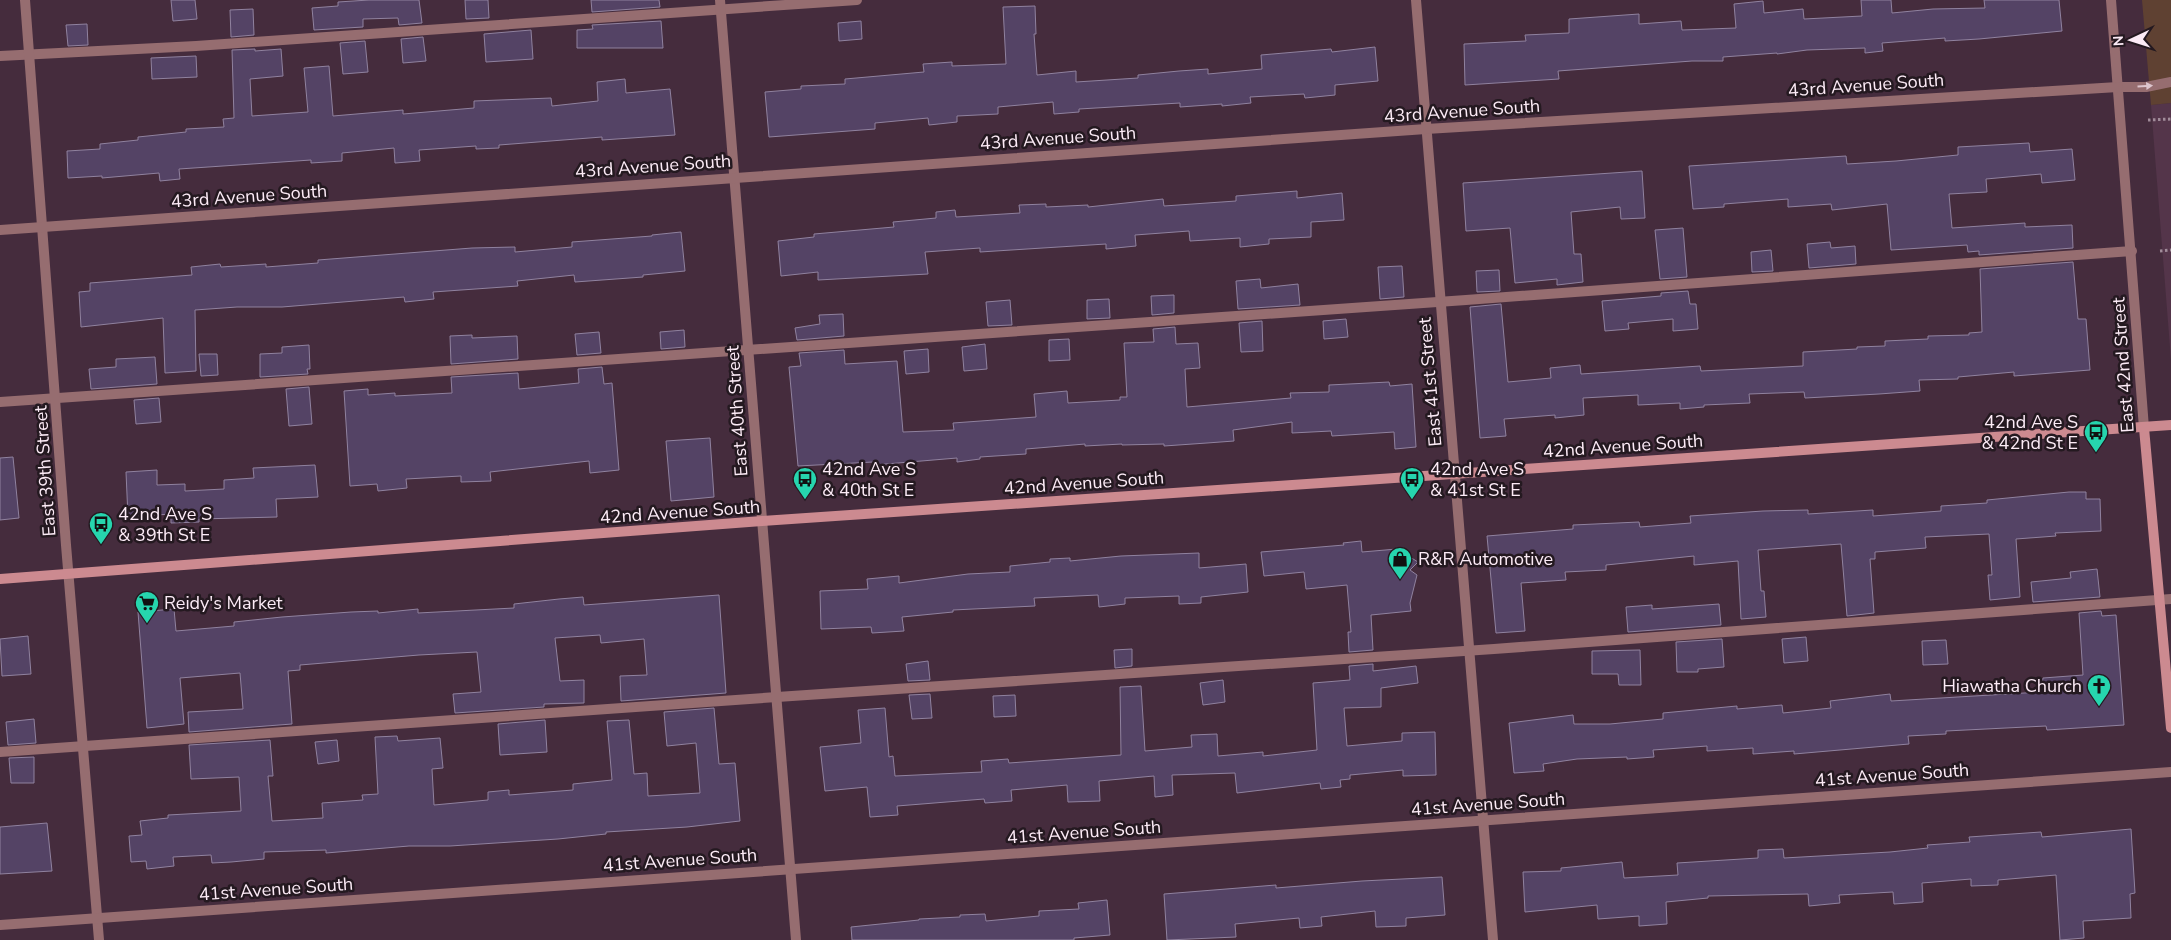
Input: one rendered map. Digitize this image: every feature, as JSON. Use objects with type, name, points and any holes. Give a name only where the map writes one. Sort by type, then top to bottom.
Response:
[{"type":"street","name":"East 39th Street","points":[[25,0],[99,940]]},
{"type":"street","points":[[0,56],[196,46],[721,5],[857,0]]},
{"type":"street","name":"East 41st Street","points":[[1416,0],[1492,940]]},
{"type":"street","name":"East 42nd Street","points":[[2111,0],[2132,251],[2144,428],[2171,728]]},
{"type":"street","name":"East 40th Street","points":[[721,5],[796,940]]},
{"type":"street","name":"43rd Avenue South","points":[[0,230],[1426,129],[2118,87],[2146,87],[2171,82]]},
{"type":"street","points":[[0,402],[1439,302],[2132,251]]},
{"type":"street","name":"42nd Avenue South","points":[[0,579],[762,522],[2171,425]]},
{"type":"street","points":[[0,752],[777,696],[1469,651],[2171,599]]},
{"type":"street","name":"41st Avenue South","points":[[0,925],[2171,772]]},
{"type":"path","points":[[2148,120],[2171,118]]},
{"type":"path","points":[[2160,251],[2171,250]]},
{"type":"shaded area","points":[[2142,0],[2171,0],[2171,103],[2151,105]]},
{"type":"shaded area","points":[[2171,103],[2171,360],[2151,105]]},
{"type":"building","points":[[171,0],[195,0],[197,19],[173,21]]},
{"type":"building","points":[[419,0],[422,23],[399,25],[398,18],[363,19],[363,27],[314,30],[312,8],[338,6],[338,2]]},
{"type":"building","points":[[465,0],[488,0],[489,18],[466,19]]},
{"type":"building","points":[[591,0],[659,0],[660,7],[592,12]]},
{"type":"building","points":[[1861,0],[1891,0],[1892,13],[1933,9],[1985,8],[1984,0],[2059,0],[2062,31],[1979,39],[1945,41],[1945,38],[1882,43],[1883,51],[1865,53],[1865,48],[1807,50],[1723,57],[1723,61],[1692,61],[1558,71],[1559,79],[1465,85],[1464,44],[1526,41],[1525,35],[1569,33],[1569,19],[1639,14],[1639,24],[1681,21],[1682,30],[1736,28],[1734,4],[1763,1],[1764,13],[1803,9],[1804,19],[1862,16]]},
{"type":"building","points":[[1035,6],[1036,34],[1034,34],[1037,75],[1076,71],[1076,82],[1138,78],[1138,75],[1208,69],[1208,74],[1262,69],[1261,55],[1331,49],[1332,52],[1375,47],[1378,81],[1335,85],[1335,95],[1305,98],[1304,94],[1250,97],[1251,103],[1222,106],[1222,104],[1180,107],[1180,103],[1079,109],[1079,112],[1054,114],[1053,102],[998,107],[998,114],[957,116],[957,122],[929,125],[928,118],[875,123],[875,129],[769,137],[765,92],[801,89],[801,86],[845,84],[845,79],[924,72],[923,64],[952,62],[952,66],[1006,64],[1003,7]]},
{"type":"building","points":[[253,9],[254,35],[231,37],[230,10]]},
{"type":"building","points":[[661,21],[663,48],[577,48],[577,30],[593,29],[592,25]]},
{"type":"building","points":[[861,21],[862,39],[839,41],[838,23]]},
{"type":"building","points":[[87,24],[88,45],[68,46],[66,25]]},
{"type":"building","points":[[531,30],[533,59],[486,62],[484,34]]},
{"type":"building","points":[[423,37],[426,61],[403,63],[401,39]]},
{"type":"building","points":[[365,41],[368,72],[343,74],[340,43]]},
{"type":"building","points":[[255,49],[255,51],[281,49],[283,76],[250,79],[252,116],[308,112],[304,68],[329,66],[333,116],[403,110],[403,114],[474,108],[474,101],[551,98],[552,106],[598,101],[597,82],[625,79],[626,93],[670,89],[675,135],[602,140],[602,137],[499,145],[499,148],[476,149],[476,146],[419,150],[420,161],[395,163],[394,148],[342,153],[342,161],[311,163],[311,160],[179,169],[180,179],[160,181],[159,173],[102,178],[102,176],[68,178],[67,151],[100,149],[100,144],[138,140],[138,137],[186,132],[186,129],[224,127],[223,119],[234,118],[232,50]]},
{"type":"building","points":[[196,56],[197,77],[152,79],[151,58]]},
{"type":"building","points":[[2029,143],[2030,152],[2072,149],[2075,180],[2042,183],[2041,174],[1986,179],[1987,192],[1949,194],[1952,228],[2025,223],[2025,227],[2072,225],[2073,248],[1979,255],[1979,251],[1968,252],[1967,245],[1891,250],[1887,204],[1832,210],[1831,204],[1788,207],[1788,199],[1724,204],[1724,207],[1693,209],[1689,166],[1846,156],[1847,164],[1896,161],[1958,155],[1958,147]]},
{"type":"building","points":[[1642,171],[1645,218],[1621,219],[1620,207],[1571,212],[1574,254],[1581,254],[1583,282],[1557,285],[1557,279],[1515,283],[1510,228],[1466,231],[1463,183]]},
{"type":"building","points":[[1297,191],[1297,198],[1342,193],[1344,220],[1311,222],[1311,237],[1269,239],[1269,244],[1240,247],[1240,238],[1190,241],[1189,231],[1135,235],[1136,246],[1106,249],[1106,244],[980,252],[980,248],[925,252],[928,274],[818,280],[818,272],[781,276],[778,241],[814,237],[814,234],[894,227],[893,222],[936,218],[936,212],[955,210],[956,217],[1020,213],[1019,205],[1046,204],[1046,207],[1088,205],[1088,207],[1163,199],[1164,206],[1236,201],[1236,196]]},
{"type":"building","points":[[1683,228],[1687,277],[1660,279],[1655,230]]},
{"type":"building","points":[[681,232],[685,271],[643,275],[643,277],[575,282],[574,275],[517,281],[518,286],[433,292],[434,299],[405,302],[404,297],[282,307],[237,307],[195,310],[196,371],[165,373],[163,318],[81,327],[79,292],[90,291],[90,283],[192,275],[191,267],[220,264],[221,267],[266,264],[266,267],[318,263],[318,260],[472,248],[515,247],[515,252],[572,247],[572,242]]},
{"type":"building","points":[[1830,242],[1831,248],[1855,246],[1856,264],[1809,268],[1807,244]]},
{"type":"building","points":[[1771,250],[1773,271],[1752,272],[1751,252]]},
{"type":"building","points":[[2073,262],[2078,319],[2086,319],[2090,370],[2014,376],[2014,372],[1958,377],[1958,379],[1919,380],[1920,391],[1879,394],[1805,398],[1804,392],[1749,394],[1750,403],[1704,405],[1704,407],[1680,409],[1680,403],[1638,405],[1638,395],[1583,398],[1584,415],[1555,418],[1555,415],[1504,419],[1506,436],[1480,438],[1470,307],[1501,304],[1508,382],[1551,378],[1550,368],[1580,365],[1581,374],[1700,366],[1701,371],[1803,366],[1803,352],[1885,346],[1885,341],[1928,339],[1928,336],[1969,335],[1969,333],[1982,332],[1980,269]]},
{"type":"building","points":[[1402,266],[1404,297],[1380,299],[1378,267]]},
{"type":"building","points":[[1499,270],[1500,291],[1477,292],[1476,271]]},
{"type":"building","points":[[1260,279],[1261,288],[1298,284],[1300,305],[1238,309],[1236,281]]},
{"type":"building","points":[[1688,291],[1690,304],[1696,304],[1698,329],[1673,331],[1673,319],[1628,323],[1629,329],[1605,331],[1602,301],[1661,296],[1661,293]]},
{"type":"building","points":[[1174,295],[1174,313],[1152,315],[1151,296]]},
{"type":"building","points":[[1109,299],[1110,318],[1087,319],[1087,300]]},
{"type":"building","points":[[1010,300],[1012,325],[988,326],[986,302]]},
{"type":"building","points":[[843,314],[844,336],[797,340],[795,328],[820,324],[819,315]]},
{"type":"building","points":[[1346,319],[1348,337],[1324,339],[1323,321]]},
{"type":"building","points":[[1262,321],[1263,351],[1241,352],[1239,323]]},
{"type":"building","points":[[1175,327],[1176,344],[1198,343],[1200,368],[1185,369],[1187,407],[1291,398],[1290,393],[1329,392],[1329,385],[1389,382],[1390,386],[1412,384],[1416,447],[1395,449],[1394,432],[1332,436],[1331,431],[1292,433],[1292,422],[1233,430],[1234,441],[1164,446],[1164,444],[1122,444],[1085,446],[1085,444],[1026,449],[1026,454],[980,457],[980,459],[957,462],[957,458],[874,465],[873,462],[798,466],[789,367],[801,366],[799,353],[844,350],[845,364],[897,361],[903,432],[954,430],[953,423],[1036,417],[1034,394],[1067,391],[1068,403],[1120,400],[1120,397],[1127,397],[1124,343],[1154,342],[1153,329]]},
{"type":"building","points":[[684,330],[685,347],[661,349],[660,332]]},
{"type":"building","points":[[599,332],[601,353],[577,355],[575,334]]},
{"type":"building","points":[[472,335],[472,338],[517,336],[518,359],[451,364],[450,336]]},
{"type":"building","points":[[1069,339],[1070,360],[1049,361],[1049,340]]},
{"type":"building","points":[[985,344],[987,369],[964,371],[962,347]]},
{"type":"building","points":[[309,345],[310,369],[307,369],[308,374],[260,377],[260,354],[282,353],[282,347]]},
{"type":"building","points":[[928,349],[929,372],[906,374],[904,351]]},
{"type":"building","points":[[199,354],[217,354],[218,375],[201,376]]},
{"type":"building","points":[[155,357],[157,384],[91,389],[89,369],[116,367],[116,359]]},
{"type":"building","points":[[602,367],[604,384],[612,383],[619,470],[590,473],[589,461],[490,472],[491,481],[461,482],[461,476],[406,479],[407,488],[378,491],[377,484],[350,486],[344,391],[368,389],[368,395],[395,393],[395,396],[452,393],[451,377],[518,373],[519,389],[579,383],[578,369]]},
{"type":"building","points":[[309,387],[312,424],[289,426],[286,389]]},
{"type":"building","points":[[159,398],[161,422],[136,424],[134,400]]},
{"type":"building","points":[[710,438],[714,497],[671,501],[666,441]]},
{"type":"building","points":[[13,457],[19,518],[0,520],[0,458]]},
{"type":"building","points":[[315,465],[318,497],[276,499],[277,517],[199,519],[199,522],[171,523],[171,514],[128,517],[126,472],[157,470],[157,485],[185,484],[185,491],[224,489],[224,480],[254,478],[253,468]]},
{"type":"building","points":[[2086,492],[2086,499],[2100,499],[2101,531],[2055,533],[2056,536],[2016,539],[2020,597],[1990,600],[1988,575],[1992,575],[1989,534],[1925,537],[1926,548],[1875,552],[1875,559],[1870,559],[1874,613],[1847,616],[1841,544],[1758,550],[1761,591],[1764,591],[1766,617],[1741,619],[1738,561],[1694,565],[1694,556],[1606,565],[1606,570],[1565,572],[1566,580],[1521,583],[1525,631],[1496,633],[1487,536],[1573,529],[1573,525],[1639,522],[1640,527],[1691,523],[1690,516],[1763,511],[1808,510],[1808,514],[1873,510],[1873,516],[1941,511],[1941,506],[1987,503],[1987,500]]},
{"type":"building","points":[[1361,541],[1362,552],[1397,549],[1418,562],[1410,570],[1417,575],[1410,603],[1411,611],[1371,615],[1373,650],[1349,652],[1348,632],[1351,632],[1347,585],[1306,589],[1304,572],[1264,576],[1261,552],[1344,545],[1343,543]]},
{"type":"building","points":[[1199,553],[1199,568],[1246,564],[1248,592],[1201,597],[1201,603],[1179,604],[1179,596],[1125,598],[1125,604],[1099,607],[1098,595],[1034,598],[1035,606],[953,610],[953,612],[902,617],[904,631],[872,633],[871,627],[821,629],[820,591],[868,589],[867,579],[899,576],[899,583],[968,574],[1010,572],[1010,566],[1050,562],[1050,559],[1070,558],[1070,561],[1121,556]]},
{"type":"building","points":[[2097,569],[2100,597],[2033,602],[2031,582],[2071,578],[2070,572]]},
{"type":"building","points":[[719,595],[726,693],[621,701],[620,676],[647,675],[644,639],[601,643],[600,635],[555,638],[560,681],[584,680],[584,703],[544,704],[544,707],[455,713],[453,694],[481,692],[477,652],[419,655],[300,665],[300,670],[288,671],[292,724],[189,732],[188,712],[243,709],[240,673],[180,678],[184,724],[147,728],[138,612],[174,609],[176,631],[234,626],[234,622],[351,612],[378,611],[378,613],[418,609],[418,613],[514,608],[514,604],[583,597],[584,605]]},
{"type":"building","points":[[1719,604],[1721,625],[1628,632],[1626,607],[1652,605],[1652,609]]},
{"type":"building","points":[[2101,611],[2102,616],[2116,615],[2124,725],[2047,730],[2046,726],[1946,731],[1946,734],[1908,736],[1909,744],[1794,754],[1794,751],[1753,754],[1753,748],[1707,751],[1707,746],[1653,750],[1654,757],[1577,759],[1543,764],[1544,771],[1514,773],[1509,723],[1573,715],[1574,724],[1610,724],[1663,719],[1663,713],[1737,706],[1737,709],[1782,705],[1783,713],[1831,708],[1830,701],[1890,694],[1891,701],[2041,692],[2043,678],[2083,675],[2079,613]]},
{"type":"building","points":[[28,636],[31,674],[2,676],[0,639]]},
{"type":"building","points":[[1806,637],[1808,661],[1784,663],[1782,639]]},
{"type":"building","points":[[1722,639],[1724,667],[1698,669],[1698,672],[1677,672],[1676,642]]},
{"type":"building","points":[[1946,640],[1948,664],[1923,665],[1922,641]]},
{"type":"building","points":[[1132,649],[1132,666],[1115,668],[1114,650]]},
{"type":"building","points":[[1640,650],[1641,685],[1619,685],[1618,674],[1592,674],[1592,651]]},
{"type":"building","points":[[928,661],[930,680],[908,681],[906,664]]},
{"type":"building","points":[[1373,664],[1373,671],[1416,666],[1418,683],[1381,688],[1381,707],[1344,708],[1347,746],[1402,741],[1402,733],[1435,732],[1436,775],[1403,776],[1403,770],[1350,775],[1350,779],[1340,780],[1341,787],[1321,789],[1320,783],[1237,793],[1235,773],[1172,775],[1173,795],[1155,797],[1154,776],[1099,781],[1100,801],[1068,802],[1067,785],[1011,790],[1012,801],[985,803],[984,799],[897,806],[898,815],[870,817],[867,787],[825,791],[820,747],[861,743],[858,710],[885,708],[889,757],[893,756],[895,776],[982,772],[981,761],[1008,759],[1009,763],[1121,755],[1120,687],[1141,686],[1145,751],[1192,747],[1191,735],[1217,734],[1218,756],[1263,752],[1263,756],[1317,750],[1313,683],[1350,680],[1349,666]]},
{"type":"building","points":[[1223,680],[1225,702],[1203,705],[1200,683]]},
{"type":"building","points":[[930,694],[932,718],[912,719],[909,695]]},
{"type":"building","points":[[1015,695],[1016,716],[994,717],[993,696]]},
{"type":"building","points":[[714,708],[719,764],[735,763],[740,821],[687,827],[606,832],[606,834],[558,839],[450,846],[409,846],[326,853],[326,850],[264,852],[264,859],[231,862],[212,863],[211,855],[173,857],[174,866],[147,869],[146,861],[131,862],[129,836],[142,835],[140,821],[168,818],[168,815],[241,811],[239,777],[191,779],[189,745],[270,740],[273,776],[268,776],[272,821],[323,818],[322,803],[363,800],[362,795],[378,794],[375,737],[397,736],[398,741],[440,738],[443,768],[432,769],[434,805],[488,800],[488,792],[509,790],[509,795],[573,790],[573,784],[612,780],[607,721],[629,720],[634,774],[647,773],[648,796],[700,793],[696,743],[667,746],[664,712]]},
{"type":"building","points":[[34,719],[36,743],[8,745],[6,722]]},
{"type":"building","points":[[545,720],[547,752],[500,755],[498,724]]},
{"type":"building","points":[[337,740],[339,761],[318,764],[315,742]]},
{"type":"building","points":[[34,757],[34,783],[11,783],[9,758]]},
{"type":"building","points":[[47,823],[52,871],[0,874],[0,827]]},
{"type":"building","points":[[2131,829],[2135,893],[2130,894],[2131,918],[2083,921],[2084,938],[2060,940],[2056,875],[1998,880],[1998,885],[1971,886],[1971,879],[1922,883],[1923,902],[1894,904],[1893,892],[1839,895],[1840,903],[1809,906],[1808,894],[1708,896],[1708,898],[1666,902],[1667,924],[1639,926],[1639,916],[1598,919],[1597,905],[1525,912],[1523,872],[1561,871],[1561,868],[1622,862],[1624,878],[1678,875],[1677,863],[1758,858],[1758,850],[1783,849],[1784,858],[1928,848],[1927,845],[1970,842],[1969,837],[2041,832],[2042,837]]},
{"type":"building","points":[[1442,877],[1445,915],[1406,918],[1406,926],[1376,927],[1375,911],[1321,917],[1322,926],[1300,928],[1299,918],[1235,924],[1236,937],[1167,940],[1164,894],[1276,885],[1276,888]]},
{"type":"building","points":[[1107,900],[1110,935],[1074,938],[1074,940],[852,940],[851,927],[919,919],[960,917],[960,915],[985,914],[986,921],[1039,916],[1039,911],[1079,909],[1078,903]]},
{"type":"place","name":"42nd Ave S & 42nd St E","points":[[2096,453]]},
{"type":"place","name":"42nd Ave S & 40th St E","points":[[805,500]]},
{"type":"place","name":"42nd Ave S & 41st St E","points":[[1412,500]]},
{"type":"place","name":"42nd Ave S & 39th St E","points":[[101,545]]},
{"type":"place","name":"R&R Automotive","points":[[1400,580]]},
{"type":"place","name":"Reidy's Market","points":[[147,624]]},
{"type":"place","name":"Hiawatha Church","points":[[2099,707]]}]
